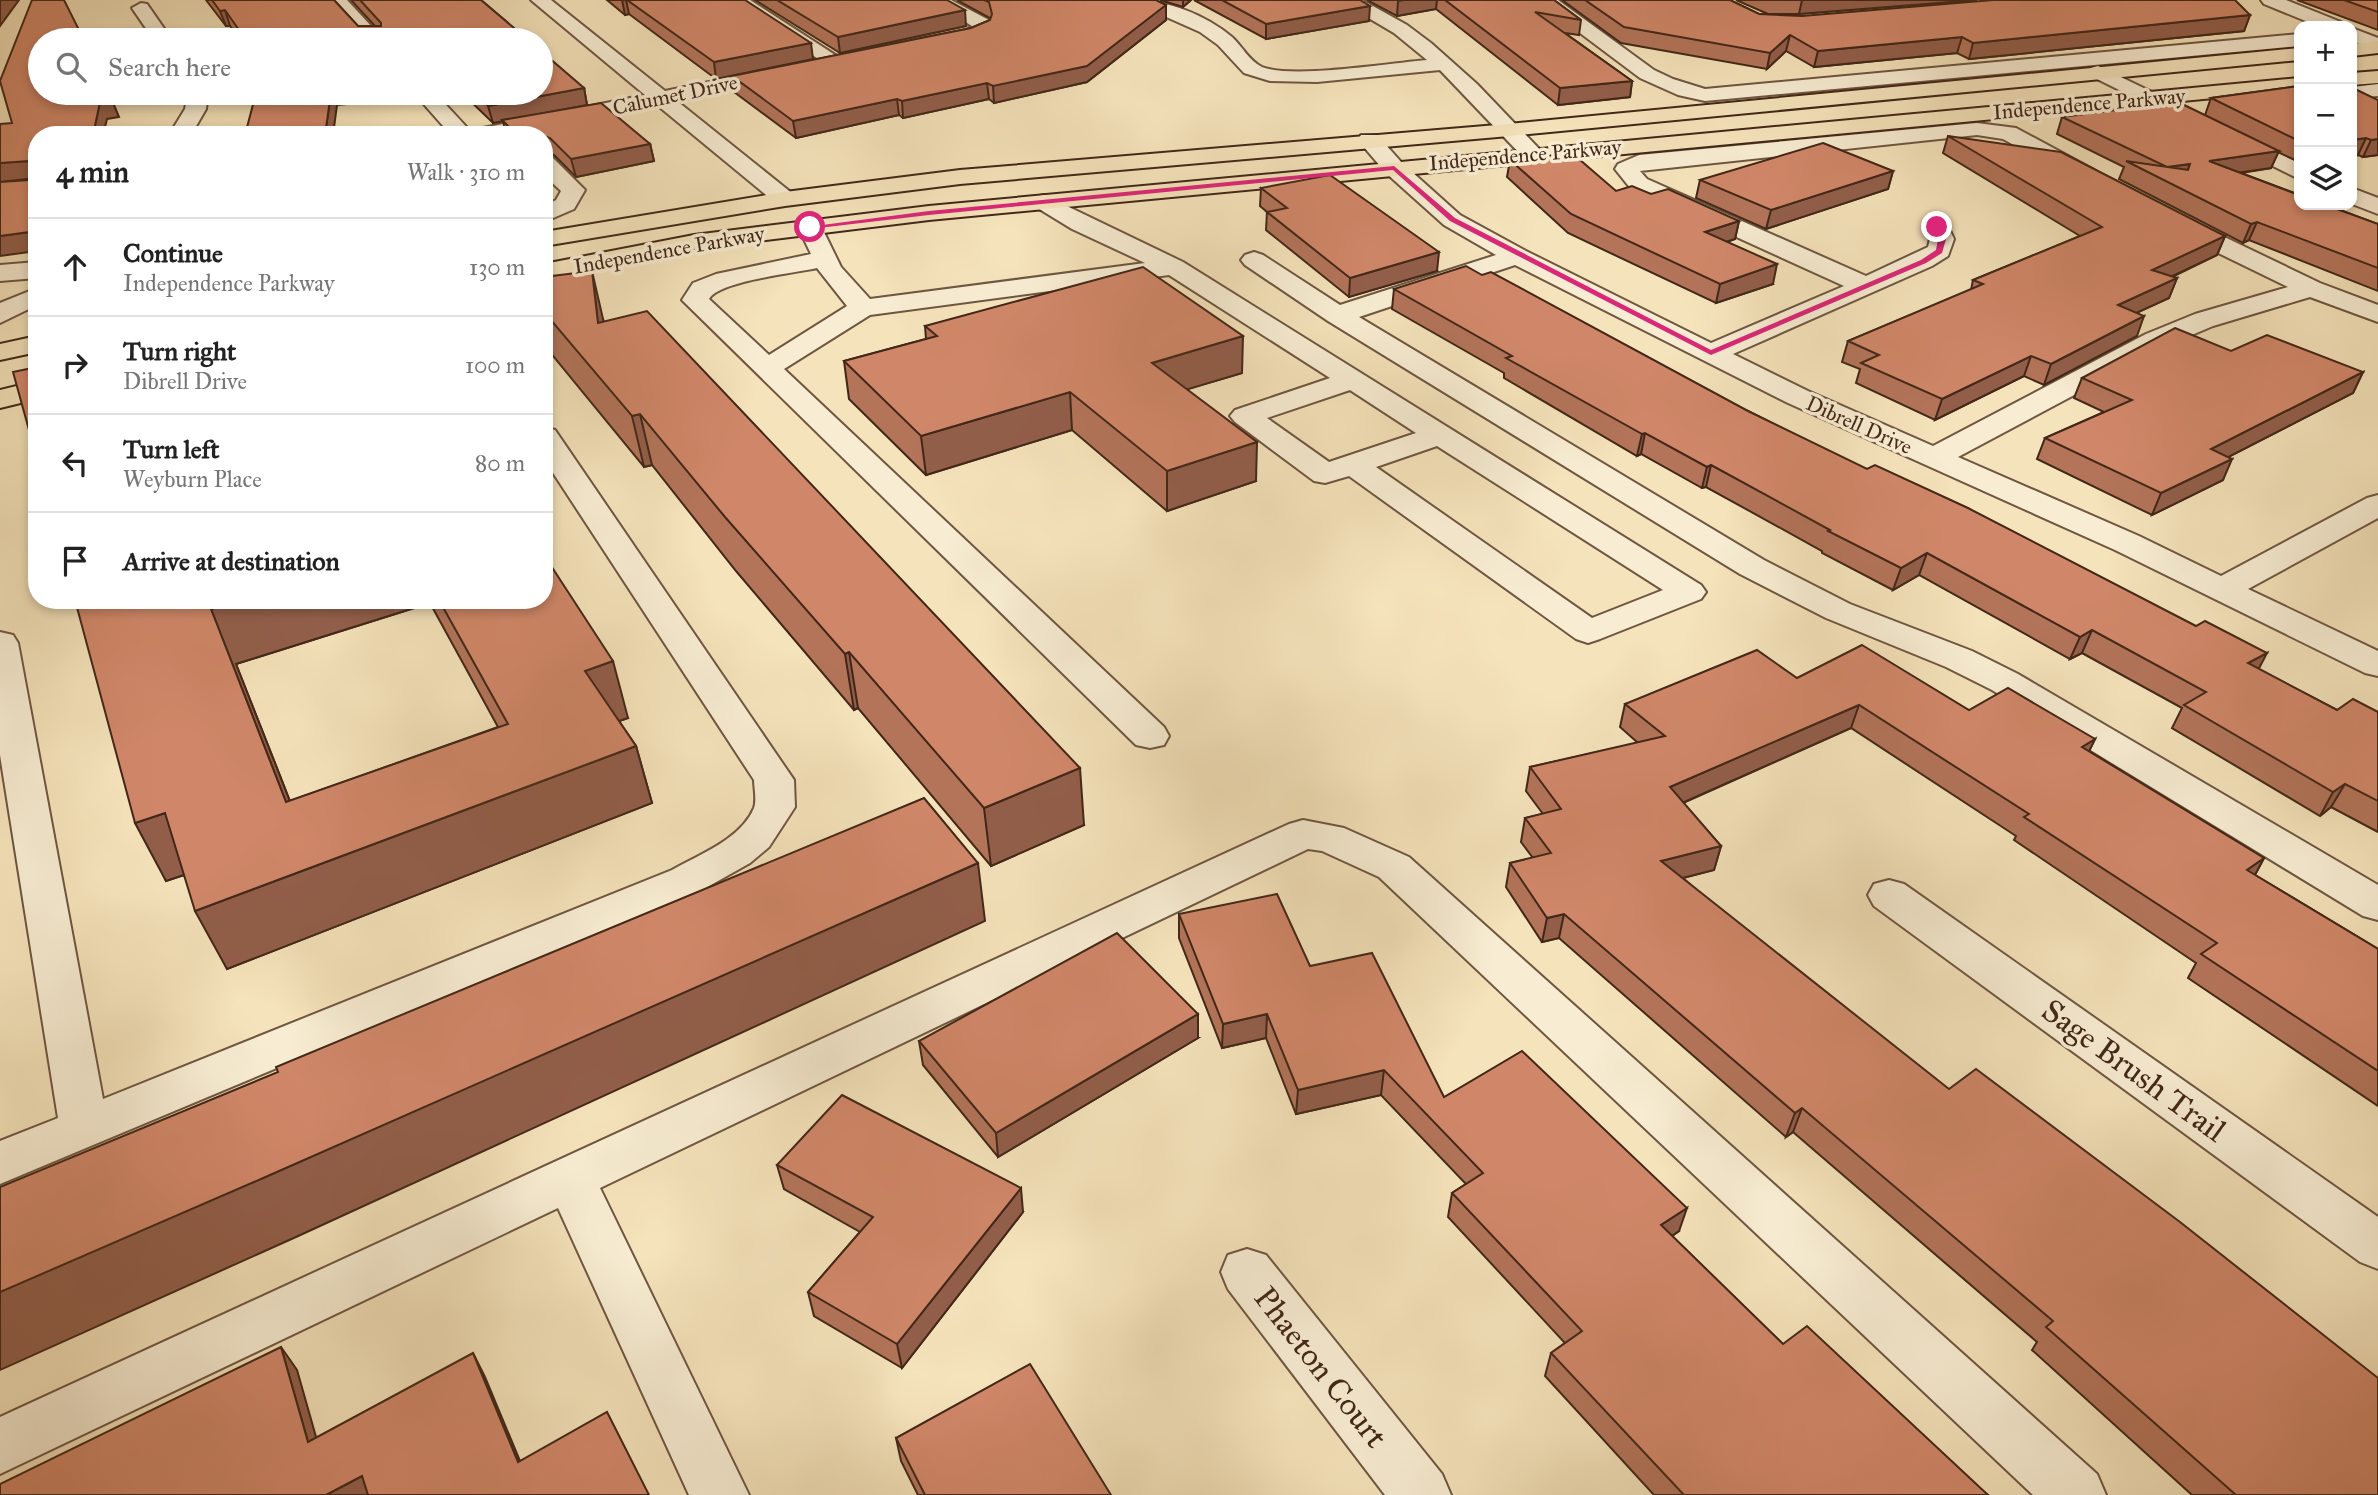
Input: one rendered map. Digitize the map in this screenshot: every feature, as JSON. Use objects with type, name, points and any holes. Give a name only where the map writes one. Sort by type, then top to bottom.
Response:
[{"type":"main road","points":[[2357,40],[2378,46]]},
{"type":"main road","name":"Independence Parkway","points":[[553,238],[785,199],[960,177],[1369,139],[1508,130],[2294,54]]},
{"type":"main road","points":[[2357,79],[2378,77]]},
{"type":"main road","name":"Independence Parkway","points":[[553,270],[694,242],[1044,202],[2294,84]]},
{"type":"main road","points":[[785,199],[810,227]]},
{"type":"main road","points":[[0,352],[28,346]]},
{"type":"main road","points":[[0,399],[28,392]]},
{"type":"street","points":[[337,0],[364,28]]},
{"type":"street","points":[[540,0],[785,199]]},
{"type":"street","points":[[738,0],[836,62]]},
{"type":"street","points":[[912,47],[979,32],[982,24],[939,0]]},
{"type":"street","points":[[1143,0],[1212,33],[1225,41],[1250,68],[1265,74],[1294,76],[1443,64]]},
{"type":"street","points":[[1347,0],[1393,22],[1443,64],[1533,154]]},
{"type":"street","points":[[1545,0],[1563,10],[1665,85],[1687,93],[1705,95],[2294,40]]},
{"type":"street","points":[[2270,0],[2322,21]]},
{"type":"street","points":[[141,8],[155,28]]},
{"type":"street","name":"Calumet Drive","points":[[538,126],[662,97],[861,57]]},
{"type":"street","points":[[2098,72],[2294,170]]},
{"type":"street","points":[[2378,90],[2358,92],[2352,99],[2378,112]]},
{"type":"street","points":[[186,126],[197,105]]},
{"type":"street","points":[[435,105],[455,126]]},
{"type":"street","points":[[1866,286],[1639,184],[1626,169],[1639,162],[1977,129],[2008,133],[2101,183]]},
{"type":"street","name":"Dibrell Drive","points":[[1369,139],[1394,168],[1452,220],[1517,256],[1798,397],[2224,588],[2378,665]]},
{"type":"street","points":[[553,171],[573,190],[566,204],[553,210]]},
{"type":"street","points":[[2357,197],[2377,206]]},
{"type":"street","points":[[1044,202],[1081,224],[1174,267],[1689,592],[1588,632],[1352,464]]},
{"type":"street","points":[[2161,215],[2311,288],[2378,314]]},
{"type":"street","points":[[810,227],[825,259],[863,308]]},
{"type":"street","points":[[1711,353],[1923,261],[1939,251],[1942,239],[1937,227]]},
{"type":"street","points":[[1337,316],[1517,256]]},
{"type":"street","points":[[825,259],[724,279],[702,288],[695,300],[1150,736]]},
{"type":"street","points":[[1254,260],[1337,316],[1752,568],[1838,611],[1959,659],[2005,682],[2378,905]]},
{"type":"street","points":[[767,368],[863,308],[1174,267]]},
{"type":"street","points":[[0,274],[28,271]]},
{"type":"street","points":[[1933,458],[2156,340],[2204,320],[2311,288]]},
{"type":"street","points":[[1352,380],[1245,416],[1325,474],[1352,464],[1452,442]]},
{"type":"street","points":[[0,1163],[687,880],[735,853],[755,837],[775,807],[774,780],[553,449]]},
{"type":"street","points":[[2224,588],[2378,505]]},
{"type":"street","points":[[0,643],[84,1128]]},
{"type":"street","points":[[0,1446],[1303,834],[1330,838],[1394,867],[2076,1495]]},
{"type":"street","name":"Sage Brush Trail","points":[[1889,895],[2378,1246]]},
{"type":"street","points":[[570,1178],[719,1495]]},
{"type":"street","name":"Phaeton Court","points":[[1247,1272],[1422,1495]]},
{"type":"building","points":[[32,0],[64,0],[78,28],[28,28],[28,105],[99,105],[95,126],[28,126],[28,161],[0,163],[0,124],[12,123],[0,81]]},
{"type":"building","points":[[212,0],[334,0],[358,26],[381,26],[360,0],[481,0],[514,28],[238,28],[225,10],[220,11]]},
{"type":"building","points":[[627,0],[745,0],[811,43],[714,62]]},
{"type":"building","points":[[777,0],[947,0],[965,10],[838,37]]},
{"type":"building","points":[[984,0],[1156,0],[1166,5],[1087,66],[993,86],[987,83],[902,101],[897,99],[793,121],[732,76],[971,28],[990,20],[992,14],[989,2]]},
{"type":"building","points":[[1222,0],[1360,0],[1370,6],[1266,24]]},
{"type":"building","points":[[1445,0],[1554,0],[1581,20],[1535,12],[1632,81],[1560,88]]},
{"type":"building","points":[[1585,0],[1730,0],[1759,14],[1802,16],[1993,0],[2235,0],[2250,15],[1973,43],[1962,37],[1818,51],[1790,35],[1770,53],[1624,27]]},
{"type":"building","points":[[2344,0],[2378,0],[2378,12]]},
{"type":"building","points":[[553,61],[584,88],[553,94]]},
{"type":"building","points":[[2294,87],[2294,139],[2211,98]]},
{"type":"building","points":[[2357,90],[2378,100],[2378,139],[2357,139]]},
{"type":"building","points":[[2178,102],[2279,151],[2209,161],[2294,193],[2294,210],[2340,210],[2378,224],[2378,268],[2257,222],[2251,224],[2126,161],[2167,167],[2062,117]],"holes":[[[2190,164],[2188,170],[2167,167]]]},
{"type":"building","points":[[601,103],[650,144],[571,159],[553,141],[553,126],[508,126],[502,120]]},
{"type":"building","points":[[253,105],[329,105],[326,126],[247,126]]},
{"type":"building","points":[[1948,136],[2061,152],[2225,236],[2152,270],[2177,278],[2118,305],[2144,316],[2051,364],[2031,356],[1942,399],[1861,363],[1879,355],[1848,341],[1983,284],[1973,280],[2102,227]]},
{"type":"building","points":[[1823,143],[1893,171],[1771,210],[1700,180]]},
{"type":"building","points":[[1572,153],[1616,191],[1632,186],[1651,194],[1668,189],[1739,221],[1705,232],[1777,264],[1720,284],[1571,214],[1510,160]]},
{"type":"building","points":[[1330,175],[1439,252],[1350,278],[1267,212],[1287,208],[1261,188]]},
{"type":"building","points":[[28,180],[28,232],[0,236],[0,182]]},
{"type":"building","points":[[1466,266],[1482,275],[1491,272],[1748,411],[1867,469],[1875,465],[1968,508],[2196,626],[2205,621],[2267,653],[2248,663],[2337,710],[2353,699],[2378,712],[2378,801],[2345,784],[2333,792],[2184,705],[2206,692],[2092,630],[2080,637],[1927,553],[1901,568],[1828,531],[1830,530],[1711,465],[1707,467],[1645,433],[1642,434],[1506,358],[1512,356],[1394,289]]},
{"type":"building","points":[[1143,267],[1243,336],[1152,363],[1257,442],[1167,471],[1070,392],[921,436],[844,361],[937,336],[925,326]]},
{"type":"building","points":[[592,271],[598,323],[647,311],[1080,768],[984,808],[849,652],[845,654],[725,517],[640,414],[632,416],[553,323],[553,276]]},
{"type":"building","points":[[2175,328],[2231,351],[2267,335],[2363,372],[2211,449],[2232,459],[2161,493],[2045,438],[2132,400],[2082,378]]},
{"type":"building","points":[[28,369],[28,426],[13,372]]},
{"type":"building","points":[[553,569],[613,661],[585,671],[636,746],[195,911],[165,813],[135,823],[77,609],[211,609],[286,802],[508,724],[444,609],[553,609]]},
{"type":"building","points":[[1862,645],[1969,710],[2008,688],[2095,739],[2082,747],[2264,858],[2247,870],[2378,949],[2378,1071],[2201,954],[2217,943],[2024,817],[2029,814],[1859,705],[1670,787],[1721,846],[1661,861],[1949,1089],[1976,1069],[2180,1222],[2378,1378],[2378,1495],[2236,1495],[2046,1327],[2053,1321],[1802,1108],[1795,1113],[1564,914],[1547,918],[1510,863],[1551,853],[1525,818],[1561,809],[1530,767],[1665,736],[1625,704],[1757,650],[1797,678]]},
{"type":"building","points":[[924,798],[978,863],[0,1292],[0,1187],[278,1072],[276,1067]]},
{"type":"building","points":[[1277,894],[1310,966],[1372,953],[1444,1097],[1522,1051],[1687,1208],[1661,1225],[1783,1344],[1807,1326],[1988,1495],[1684,1495],[1551,1353],[1582,1331],[1452,1193],[1483,1173],[1384,1070],[1298,1090],[1267,1014],[1223,1024],[1179,914]]},
{"type":"building","points":[[1117,933],[1198,1014],[996,1133],[919,1041]]},
{"type":"building","points":[[842,1095],[1021,1188],[897,1344],[808,1292],[873,1217],[777,1165]]},
{"type":"building","points":[[281,1347],[308,1442],[473,1353],[518,1462],[607,1412],[649,1495],[368,1495],[362,1476],[326,1495],[0,1495],[0,1484]]},
{"type":"building","points":[[1030,1364],[1111,1495],[925,1495],[896,1438]]},
{"type":"route","points":[[810,227],[1394,168],[1452,220],[1517,256],[1711,353],[1923,261],[1939,251],[1942,239],[1937,227]]}]
